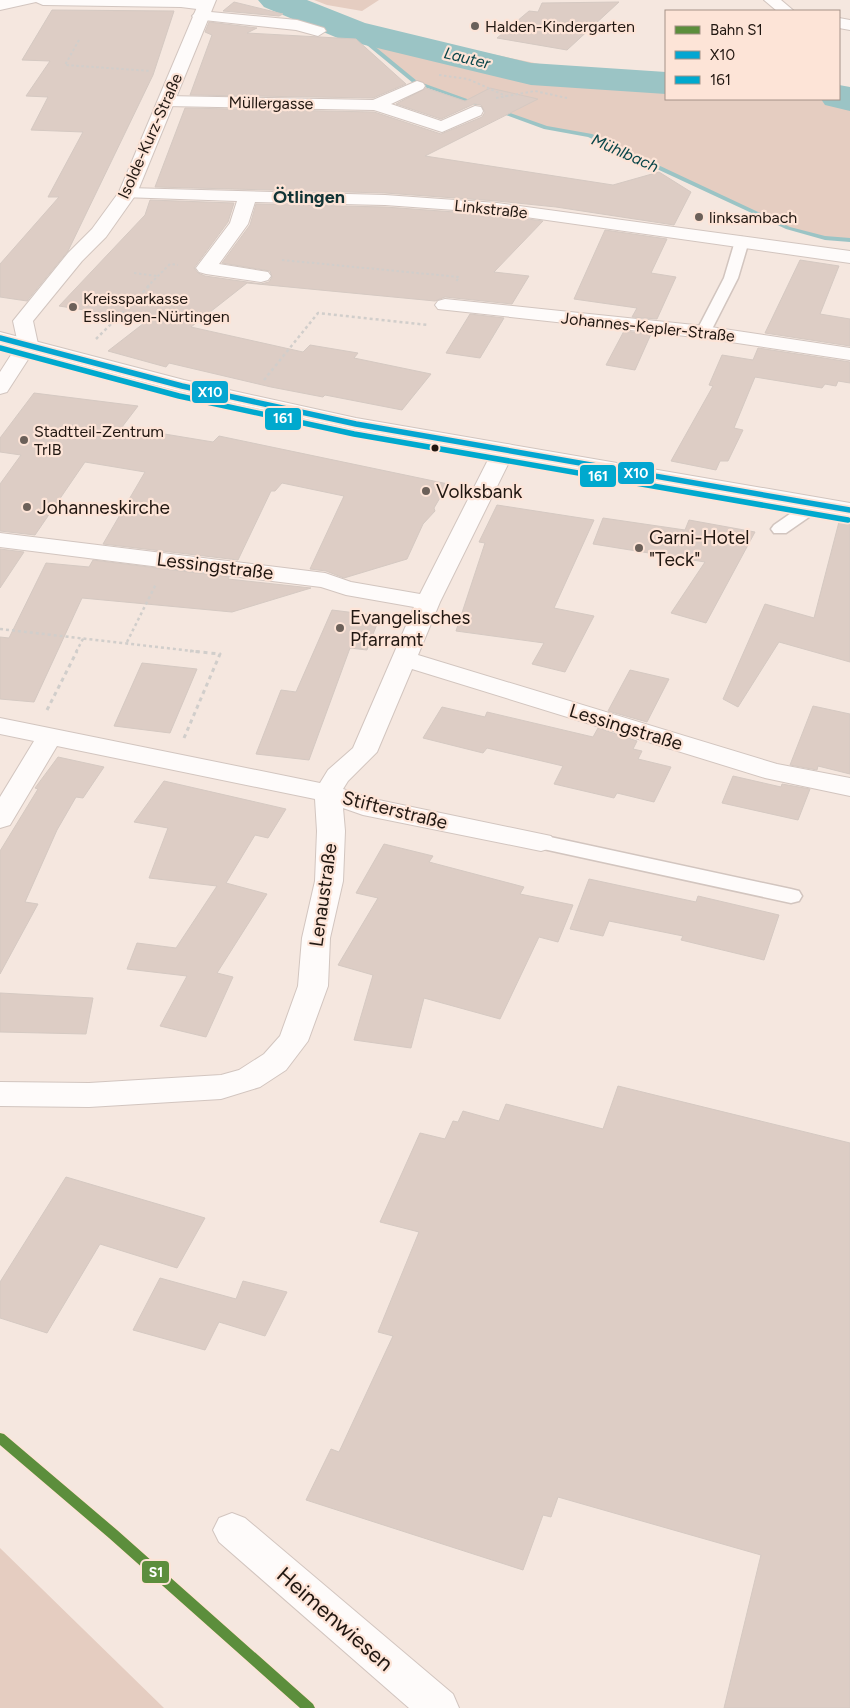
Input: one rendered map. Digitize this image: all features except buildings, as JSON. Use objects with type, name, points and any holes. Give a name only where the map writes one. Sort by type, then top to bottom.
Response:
[{"type":"street","points":[[0,4],[30,0]]},
{"type":"street","points":[[43,0],[181,2],[297,25],[318,31]]},
{"type":"street","points":[[772,0],[785,10]]},
{"type":"street","name":"Isolde-Kurz-Straße","points":[[28,344],[23,322],[75,257],[99,233],[128,194],[204,7]]},
{"type":"street","name":"Müllergasse","points":[[376,105],[424,82]]},
{"type":"street","name":"Müllergasse","points":[[166,101],[376,105],[442,127],[475,111]]},
{"type":"street","name":"Linkstraße","points":[[128,194],[385,200],[497,208],[850,257]]},
{"type":"street","points":[[247,198],[240,224],[206,268],[261,276]]},
{"type":"street","name":"Johannes-Kepler-Straße","points":[[445,305],[704,332],[850,354]]},
{"type":"street","points":[[0,338],[79,357],[182,386],[400,432],[850,510]]},
{"type":"street","points":[[0,388],[28,344]]},
{"type":"street","points":[[328,793],[337,776],[364,752],[428,602],[504,450]]},
{"type":"street","name":"Lessingstraße","points":[[0,540],[325,580],[346,588],[428,602]]},
{"type":"street","name":"Lessingstraße","points":[[404,659],[774,772],[850,788]]},
{"type":"street","name":"Stifterstraße","points":[[0,726],[328,793],[363,806],[541,842]]},
{"type":"street","points":[[0,819],[42,736]]},
{"type":"street","name":"Lenaustraße","points":[[0,1094],[89,1095],[221,1087],[250,1079],[275,1062],[293,1041],[313,986],[316,938],[328,882],[332,831],[328,793]]},
{"type":"street","name":"Heimenwiesen","points":[[232,1530],[439,1708]]},
{"type":"lane","points":[[704,332],[731,278],[742,241]]},
{"type":"lane","points":[[780,529],[816,504]]},
{"type":"lane","name":"Stifterstraße","points":[[541,842],[791,896]]},
{"type":"path","points":[[79,40],[65,65],[178,72]]},
{"type":"path","points":[[424,82],[439,75],[468,79],[506,96]]},
{"type":"path","points":[[492,98],[535,91],[567,98]]},
{"type":"path","points":[[247,400],[318,313],[428,324],[445,305],[459,277],[275,260],[261,276]]},
{"type":"path","points":[[79,357],[170,264],[206,268]]},
{"type":"path","points":[[134,273],[158,276]]},
{"type":"path","points":[[127,642],[167,561]]},
{"type":"path","points":[[0,629],[84,637],[220,654],[174,761]]},
{"type":"path","points":[[42,736],[84,637]]},
{"type":"shaded area","points":[[314,0],[379,0],[362,11],[327,5]]},
{"type":"shaded area","points":[[373,39],[439,43],[559,68],[665,77],[665,100],[840,100],[840,89],[850,91],[850,240],[825,238],[788,228],[590,135],[546,128],[415,82],[372,46],[381,44]]},
{"type":"shaded area","points":[[0,1548],[164,1708],[0,1708]]},
{"type":"waterway","name":"Lauter","points":[[276,0],[353,31],[531,74],[665,83]]},
{"type":"waterway","name":"Mühlbach","points":[[353,31],[415,82],[478,104]]},
{"type":"waterway","name":"Lauter","points":[[840,97],[850,99]]},
{"type":"waterway","name":"Mühlbach","points":[[497,110],[546,128],[590,135],[788,228],[825,238],[850,240]]},
{"type":"rail line","name":"S1","points":[[0,1438],[113,1534],[309,1708]]},
{"type":"transit line","name":"X10","points":[[0,338],[182,386],[356,424],[850,510]]},
{"type":"transit line","name":"161","points":[[0,348],[179,396],[354,434],[848,520]]},
{"type":"place","name":"Halden-Kindergarten","points":[[475,26]]},
{"type":"place","name":"linksambach","points":[[699,217]]},
{"type":"place","name":"Kreissparkasse Esslingen-Nürtingen","points":[[73,307]]},
{"type":"place","name":"Stadtteil-Zentrum TrIB","points":[[24,440]]},
{"type":"place","name":"Volksbank","points":[[426,491]]},
{"type":"place","name":"Johanneskirche","points":[[27,507]]},
{"type":"place","name":"Garni-Hotel \"Teck\"","points":[[639,548]]},
{"type":"place","name":"Evangelisches Pfarramt","points":[[340,628]]},
{"type":"district","name":"Ötlingen","points":[[309,197]]}]
